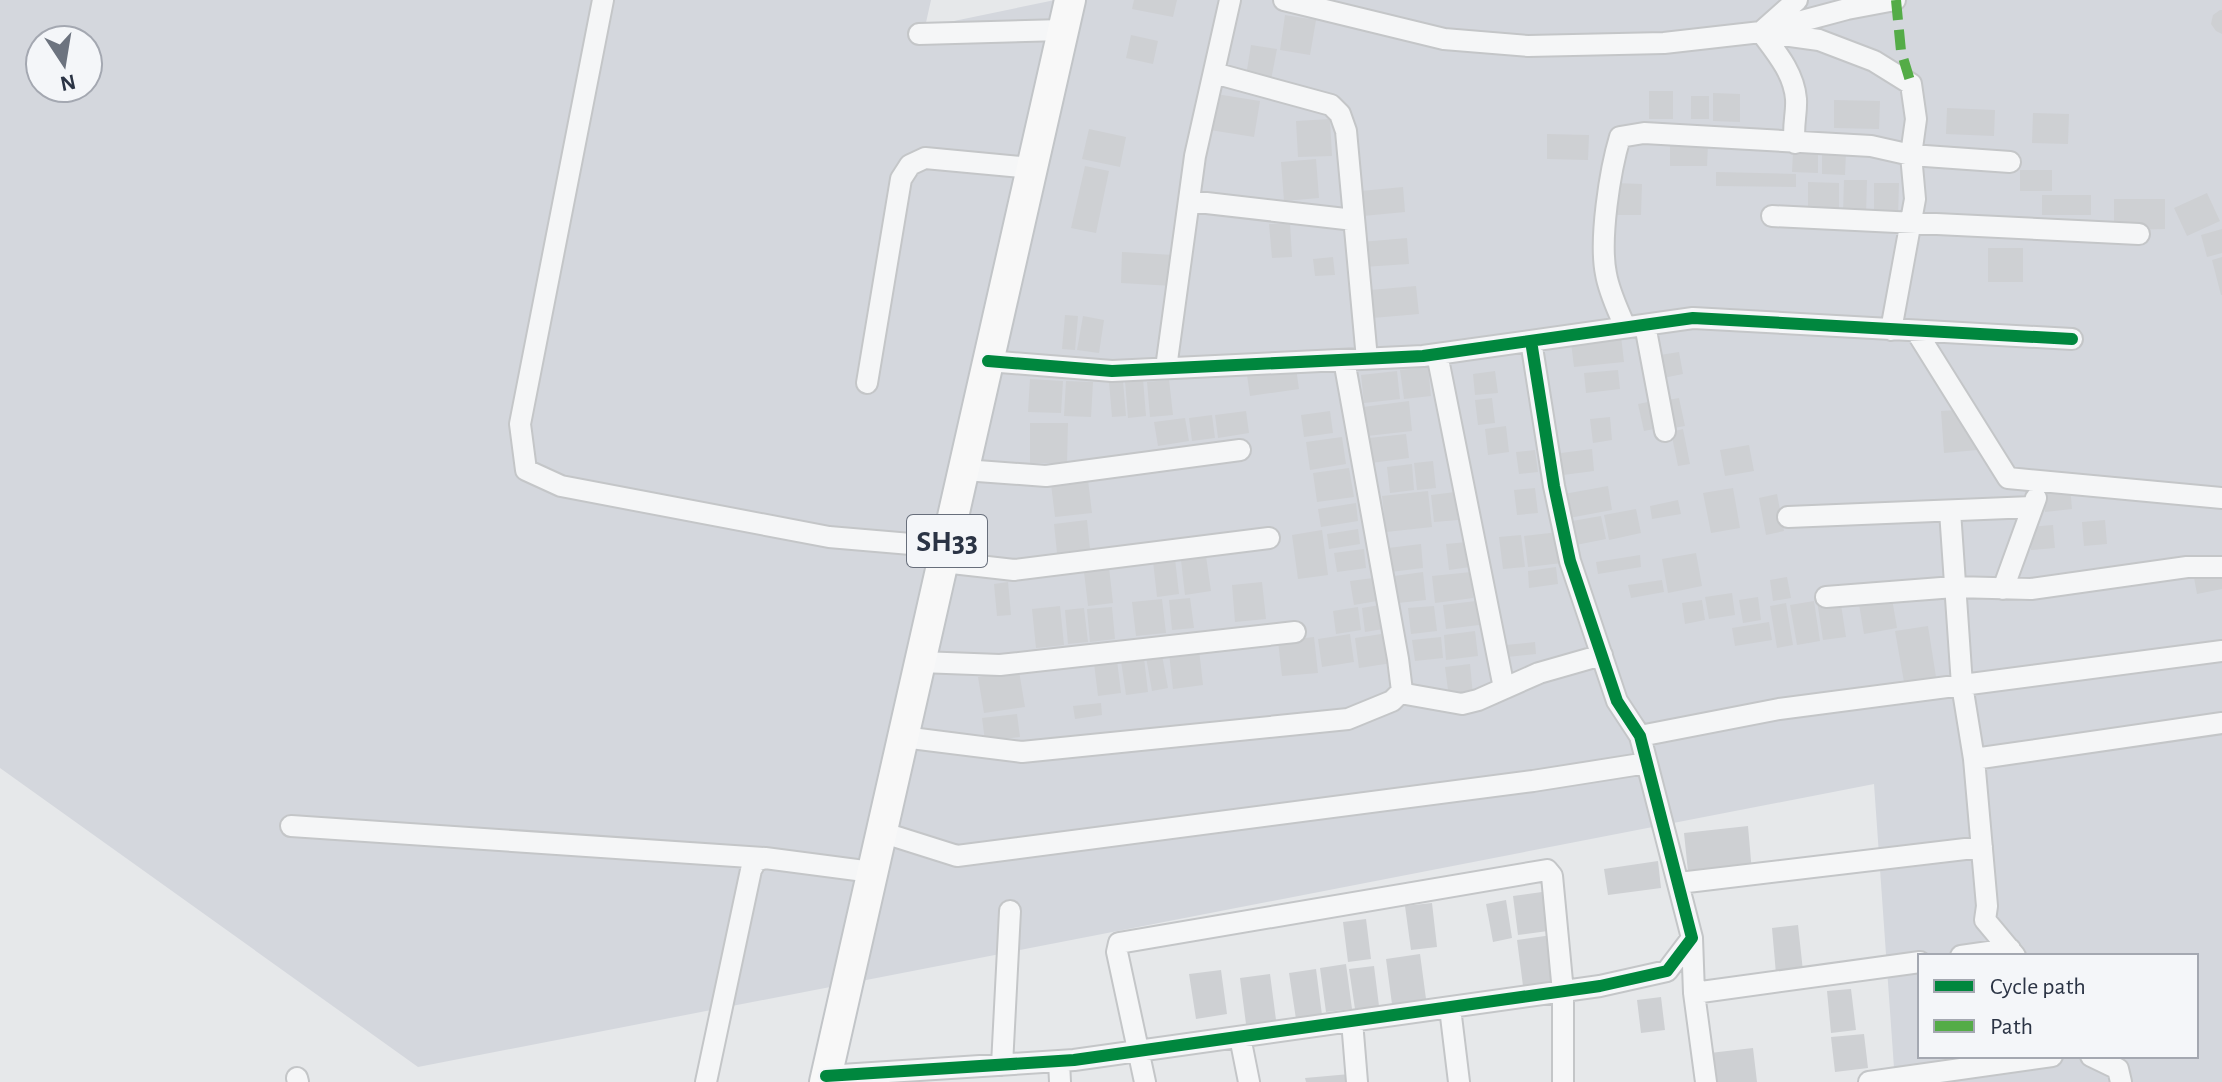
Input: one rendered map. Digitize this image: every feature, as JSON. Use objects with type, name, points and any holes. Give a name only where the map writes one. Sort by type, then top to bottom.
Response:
[{"type":"main road","name":"SH33","points":[[826,1079],[1070,0]]},
{"type":"street","points":[[603,0],[520,424],[526,470],[561,486],[829,537],[944,554],[1014,570],[1269,538]]},
{"type":"street","points":[[1166,368],[1195,156],[1230,0]]},
{"type":"street","points":[[1284,0],[1345,8],[1444,39],[1528,46],[1664,43],[1761,32],[1895,0]]},
{"type":"street","points":[[1761,32],[1797,0]]},
{"type":"street","points":[[919,34],[1063,30]]},
{"type":"street","points":[[1761,32],[1787,67],[1796,99],[1792,128],[1795,143]]},
{"type":"street","points":[[1761,32],[1819,40],[1874,61],[1911,84],[1916,119],[1911,155],[1915,199],[1891,330]]},
{"type":"street","points":[[1214,73],[1331,105],[1340,114],[1346,131],[1367,359]]},
{"type":"street","points":[[1665,431],[1635,326],[1610,289],[1603,248],[1615,153],[1620,137],[1644,133],[1871,146],[1911,155],[2010,162]]},
{"type":"street","points":[[867,383],[901,179],[910,165],[925,158],[1032,168]]},
{"type":"street","points":[[1189,201],[1354,220]]},
{"type":"street","points":[[1772,216],[2139,234]]},
{"type":"street","points":[[988,361],[1112,371],[1367,359],[1437,354],[1693,318],[2072,339]]},
{"type":"street","points":[[1916,331],[2008,478],[2222,498]]},
{"type":"street","points":[[1531,341],[1554,486],[1570,561],[1617,701],[1640,736],[1692,938],[1694,993],[1706,1082]]},
{"type":"street","points":[[1437,354],[1504,688]]},
{"type":"street","points":[[903,737],[1022,752],[1348,719],[1392,701],[1402,691],[1398,659],[1344,360]]},
{"type":"street","points":[[964,470],[1046,476],[1240,450]]},
{"type":"street","points":[[2003,589],[2042,481]]},
{"type":"street","points":[[1788,517],[2032,507]]},
{"type":"street","points":[[1950,511],[1962,685],[1974,759],[1982,847],[1987,906],[1985,920],[2012,953]]},
{"type":"street","points":[[1826,597],[1954,587],[2031,589],[2187,567],[2222,567]]},
{"type":"street","points":[[920,662],[1000,665],[1295,632]]},
{"type":"street","points":[[1640,736],[1779,709],[2222,651]]},
{"type":"street","points":[[1400,693],[1462,704],[1539,673],[1602,655]]},
{"type":"street","points":[[1974,759],[2222,723]]},
{"type":"street","points":[[881,832],[957,856],[1533,781],[1647,763]]},
{"type":"street","points":[[291,826],[765,858],[872,872]]},
{"type":"street","points":[[1679,883],[1982,847]]},
{"type":"street","points":[[706,1082],[751,870],[756,861],[765,858]]},
{"type":"street","points":[[1145,1082],[1117,952],[1119,943],[1547,870],[1552,876],[1563,992],[1563,1082]]},
{"type":"street","points":[[1002,1065],[1010,911]]},
{"type":"street","points":[[826,1079],[972,1075],[1002,1065],[1060,1072],[1140,1051],[1563,992],[1667,971],[1692,938]]},
{"type":"street","points":[[1694,993],[1918,962]]},
{"type":"street","points":[[1450,1008],[1459,1082]]},
{"type":"street","points":[[1352,1021],[1357,1082]]},
{"type":"street","points":[[1240,1037],[1249,1082]]},
{"type":"street","points":[[1869,1082],[2038,1058]]},
{"type":"street","points":[[2095,1058],[2118,1069],[2121,1082]]},
{"type":"shaded area","points":[[0,0],[931,0],[925,27],[1055,0],[2222,0],[2222,1082],[1895,1082],[1874,784],[418,1067],[0,768]]},
{"type":"building","points":[[1134,0],[1177,0],[1173,17],[1132,9]]},
{"type":"building","points":[[2220,10],[2222,34],[2211,24],[2213,15]]},
{"type":"building","points":[[1285,15],[1316,20],[1310,55],[1280,50]]},
{"type":"building","points":[[1131,35],[1158,41],[1153,64],[1126,58]]},
{"type":"building","points":[[1251,45],[1277,49],[1271,80],[1246,76]]},
{"type":"building","points":[[1649,91],[1673,91],[1673,119],[1649,119]]},
{"type":"building","points":[[1713,93],[1740,94],[1740,122],[1713,121]]},
{"type":"building","points":[[1216,94],[1260,101],[1254,137],[1210,130]]},
{"type":"building","points":[[1691,96],[1709,96],[1709,119],[1691,119]]},
{"type":"building","points":[[1834,100],[1880,101],[1879,129],[1834,128]]},
{"type":"building","points":[[1947,108],[1995,110],[1994,136],[1946,134]]},
{"type":"building","points":[[2033,113],[2069,114],[2068,144],[2032,143]]},
{"type":"building","points":[[1330,119],[1332,156],[1298,157],[1296,121]]},
{"type":"building","points":[[1089,129],[1126,137],[1120,167],[1082,159]]},
{"type":"building","points":[[1547,134],[1589,135],[1588,160],[1547,159]]},
{"type":"building","points":[[1670,144],[1708,144],[1707,166],[1670,166]]},
{"type":"building","points":[[1822,151],[1846,151],[1845,175],[1822,174]]},
{"type":"building","points":[[1793,152],[1818,152],[1818,173],[1792,172]]},
{"type":"building","points":[[1316,159],[1319,198],[1284,201],[1281,162]]},
{"type":"building","points":[[1085,166],[1109,171],[1096,233],[1071,228]]},
{"type":"building","points":[[2020,170],[2052,170],[2052,191],[2020,191]]},
{"type":"building","points":[[1716,172],[1796,174],[1796,187],[1716,186]]},
{"type":"building","points":[[1844,180],[1867,180],[1866,215],[1843,214]]},
{"type":"building","points":[[1808,182],[1839,183],[1839,209],[1808,209]]},
{"type":"building","points":[[1615,183],[1642,184],[1641,215],[1614,215]]},
{"type":"building","points":[[1874,183],[1899,183],[1898,217],[1874,216]]},
{"type":"building","points":[[1403,187],[1405,212],[1363,216],[1361,191]]},
{"type":"building","points":[[2207,193],[2220,221],[2187,236],[2174,208]]},
{"type":"building","points":[[2042,195],[2091,195],[2091,215],[2042,215]]},
{"type":"building","points":[[2114,199],[2165,199],[2165,229],[2114,230]]},
{"type":"building","points":[[1290,223],[1292,257],[1272,258],[1269,224]]},
{"type":"building","points":[[2222,229],[2222,253],[2207,257],[2201,235]]},
{"type":"building","points":[[1407,238],[1409,264],[1363,267],[1361,242]]},
{"type":"building","points":[[1988,248],[2023,248],[2023,282],[1988,282]]},
{"type":"building","points":[[1122,252],[1174,255],[1173,286],[1121,283]]},
{"type":"building","points":[[1333,257],[1335,275],[1315,276],[1313,259]]},
{"type":"building","points":[[2222,257],[2222,295],[2221,295],[2212,260]]},
{"type":"building","points":[[1416,286],[1419,314],[1361,319],[1359,291]]},
{"type":"building","points":[[1065,315],[1078,316],[1075,350],[1062,349]]},
{"type":"building","points":[[1083,316],[1104,320],[1099,353],[1077,350]]},
{"type":"building","points":[[1621,336],[1624,362],[1574,367],[1571,342]]},
{"type":"building","points":[[1679,352],[1683,374],[1658,379],[1654,356]]},
{"type":"building","points":[[1428,367],[1431,396],[1404,399],[1400,370]]},
{"type":"building","points":[[1296,368],[1299,389],[1250,396],[1247,375]]},
{"type":"building","points":[[1618,370],[1620,389],[1586,393],[1584,373]]},
{"type":"building","points":[[1397,371],[1400,399],[1364,403],[1361,375]]},
{"type":"building","points":[[1495,371],[1498,393],[1475,395],[1473,374]]},
{"type":"building","points":[[1030,379],[1063,381],[1061,413],[1028,412]]},
{"type":"building","points":[[1143,379],[1146,416],[1128,418],[1125,381]]},
{"type":"building","points":[[1169,380],[1173,415],[1150,417],[1147,382]]},
{"type":"building","points":[[1066,381],[1093,382],[1091,417],[1064,416]]},
{"type":"building","points":[[1123,381],[1126,416],[1112,417],[1109,382]]},
{"type":"building","points":[[1492,398],[1495,423],[1478,425],[1475,400]]},
{"type":"building","points":[[1679,398],[1685,426],[1668,429],[1662,401]]},
{"type":"building","points":[[1409,401],[1412,431],[1367,436],[1363,407]]},
{"type":"building","points":[[1653,401],[1659,428],[1644,431],[1638,404]]},
{"type":"building","points":[[1974,409],[1977,450],[1944,453],[1941,411]]},
{"type":"building","points":[[1246,411],[1249,433],[1218,438],[1215,415]]},
{"type":"building","points":[[1330,411],[1333,433],[1304,437],[1301,415]]},
{"type":"building","points":[[1212,415],[1215,438],[1192,441],[1189,418]]},
{"type":"building","points":[[1610,417],[1612,440],[1593,443],[1590,419]]},
{"type":"building","points":[[1185,418],[1189,441],[1158,446],[1154,422]]},
{"type":"building","points":[[1030,423],[1068,423],[1067,463],[1030,463]]},
{"type":"building","points":[[1506,426],[1509,452],[1488,455],[1485,429]]},
{"type":"building","points":[[1683,429],[1690,464],[1678,466],[1671,432]]},
{"type":"building","points":[[1406,434],[1409,458],[1371,463],[1369,438]]},
{"type":"building","points":[[1342,437],[1346,464],[1310,470],[1306,442]]},
{"type":"building","points":[[1749,445],[1754,471],[1725,476],[1720,450]]},
{"type":"building","points":[[1592,449],[1594,471],[1563,475],[1561,453]]},
{"type":"building","points":[[1535,450],[1538,472],[1519,474],[1516,452]]},
{"type":"building","points":[[1433,461],[1436,488],[1417,490],[1414,463]]},
{"type":"building","points":[[1412,464],[1414,490],[1390,493],[1387,467]]},
{"type":"building","points":[[1349,468],[1354,497],[1317,502],[1313,473]]},
{"type":"building","points":[[2069,476],[2072,509],[2045,512],[2042,478]]},
{"type":"building","points":[[1088,480],[1092,513],[1055,517],[1051,484]]},
{"type":"building","points":[[1608,486],[1612,510],[1569,518],[1564,494]]},
{"type":"building","points":[[1535,488],[1538,513],[1517,515],[1514,490]]},
{"type":"building","points":[[1733,488],[1740,528],[1711,533],[1703,493]]},
{"type":"building","points":[[1428,491],[1432,527],[1386,532],[1382,496]]},
{"type":"building","points":[[1455,492],[1458,520],[1434,522],[1431,495]]},
{"type":"building","points":[[1777,494],[1784,531],[1766,535],[1759,498]]},
{"type":"building","points":[[1678,500],[1681,514],[1652,519],[1650,506]]},
{"type":"building","points":[[1356,503],[1358,521],[1321,527],[1318,509]]},
{"type":"building","points":[[1636,509],[1641,533],[1609,540],[1604,515]]},
{"type":"building","points":[[1601,516],[1606,539],[1576,545],[1572,521]]},
{"type":"building","points":[[1087,520],[1090,549],[1057,553],[1054,524]]},
{"type":"building","points":[[2105,520],[2107,544],[2084,546],[2082,522]]},
{"type":"building","points":[[2053,525],[2055,548],[2031,550],[2029,527]]},
{"type":"building","points":[[1358,529],[1360,544],[1329,549],[1327,534]]},
{"type":"building","points":[[1322,530],[1328,575],[1298,579],[1292,535]]},
{"type":"building","points":[[1559,532],[1562,563],[1528,567],[1524,536]]},
{"type":"building","points":[[1521,535],[1525,567],[1503,569],[1499,537]]},
{"type":"building","points":[[1467,542],[1470,567],[1449,570],[1446,544]]},
{"type":"building","points":[[1421,544],[1423,568],[1391,572],[1388,548]]},
{"type":"building","points":[[1364,549],[1366,568],[1337,572],[1334,553]]},
{"type":"building","points":[[1696,553],[1702,586],[1668,593],[1662,559]]},
{"type":"building","points":[[1640,555],[1641,567],[1598,574],[1596,562]]},
{"type":"building","points":[[1206,556],[1211,591],[1185,595],[1181,560]]},
{"type":"building","points":[[2222,556],[2222,589],[2197,594],[2191,561]]},
{"type":"building","points":[[1175,559],[1179,594],[1157,597],[1153,561]]},
{"type":"building","points":[[1556,567],[1558,584],[1529,588],[1528,571]]},
{"type":"building","points":[[1109,568],[1113,603],[1088,606],[1084,572]]},
{"type":"building","points":[[1423,572],[1426,600],[1398,603],[1394,576]]},
{"type":"building","points":[[1471,572],[1473,598],[1435,603],[1432,576]]},
{"type":"building","points":[[1787,577],[1791,598],[1773,601],[1770,580]]},
{"type":"building","points":[[1373,578],[1377,601],[1354,605],[1350,581]]},
{"type":"building","points":[[1662,580],[1664,592],[1631,598],[1628,585]]},
{"type":"building","points":[[1008,582],[1011,615],[997,616],[994,584]]},
{"type":"building","points":[[1262,582],[1266,619],[1235,622],[1232,585]]},
{"type":"building","points":[[1732,593],[1735,615],[1709,619],[1705,597]]},
{"type":"building","points":[[1891,593],[1897,628],[1864,634],[1858,598]]},
{"type":"building","points":[[1758,597],[1761,620],[1743,623],[1739,600]]},
{"type":"building","points":[[1190,598],[1194,628],[1172,630],[1169,600]]},
{"type":"building","points":[[1840,598],[1846,637],[1823,640],[1817,601]]},
{"type":"building","points":[[1162,599],[1166,633],[1136,636],[1132,602]]},
{"type":"building","points":[[1702,600],[1705,620],[1685,624],[1682,603]]},
{"type":"building","points":[[1476,601],[1479,625],[1446,629],[1443,605]]},
{"type":"building","points":[[1814,601],[1820,641],[1797,645],[1790,605]]},
{"type":"building","points":[[1786,603],[1793,645],[1777,648],[1770,606]]},
{"type":"building","points":[[1380,605],[1383,629],[1365,632],[1362,608]]},
{"type":"building","points":[[1060,606],[1064,645],[1036,648],[1032,609]]},
{"type":"building","points":[[1434,606],[1437,631],[1411,634],[1408,608]]},
{"type":"building","points":[[1112,607],[1115,639],[1090,642],[1087,609]]},
{"type":"building","points":[[1358,607],[1361,630],[1336,634],[1333,611]]},
{"type":"building","points":[[1084,608],[1088,642],[1068,644],[1065,610]]},
{"type":"building","points":[[1769,622],[1772,640],[1735,646],[1732,628]]},
{"type":"building","points":[[1928,626],[1936,677],[1904,682],[1895,631]]},
{"type":"building","points":[[1475,631],[1478,656],[1446,660],[1444,635]]},
{"type":"building","points":[[1388,633],[1392,663],[1359,668],[1355,638]]},
{"type":"building","points":[[1350,634],[1354,662],[1322,667],[1318,639]]},
{"type":"building","points":[[1314,637],[1318,673],[1282,676],[1278,641]]},
{"type":"building","points":[[1441,637],[1443,658],[1415,661],[1412,640]]},
{"type":"building","points":[[1535,642],[1536,654],[1507,657],[1506,645]]},
{"type":"building","points":[[1199,650],[1203,685],[1173,689],[1169,653]]},
{"type":"building","points":[[1162,655],[1168,688],[1152,691],[1146,657]]},
{"type":"building","points":[[1144,658],[1148,692],[1126,695],[1121,661]]},
{"type":"building","points":[[1117,660],[1121,693],[1098,696],[1094,663]]},
{"type":"building","points":[[1470,664],[1473,695],[1449,697],[1445,667]]},
{"type":"building","points":[[1019,671],[1025,707],[984,713],[978,677]]},
{"type":"building","points":[[1101,703],[1102,715],[1075,719],[1073,706]]},
{"type":"building","points":[[1017,714],[1020,737],[985,741],[982,718]]},
{"type":"building","points":[[1748,826],[1753,884],[1690,891],[1684,833]]},
{"type":"building","points":[[1658,861],[1661,888],[1608,895],[1604,869]]},
{"type":"building","points":[[1542,892],[1548,931],[1518,935],[1513,896]]},
{"type":"building","points":[[1506,900],[1512,938],[1493,942],[1486,904]]},
{"type":"building","points":[[1432,903],[1437,947],[1411,950],[1405,906]]},
{"type":"building","points":[[1366,919],[1371,959],[1348,962],[1343,922]]},
{"type":"building","points":[[1798,925],[1803,971],[1776,974],[1772,928]]},
{"type":"building","points":[[1552,935],[1558,980],[1523,986],[1517,940]]},
{"type":"building","points":[[1420,954],[1426,999],[1392,1004],[1386,959]]},
{"type":"building","points":[[1346,964],[1352,1009],[1326,1012],[1320,968]]},
{"type":"building","points":[[1374,966],[1379,1006],[1355,1009],[1349,969]]},
{"type":"building","points":[[1316,969],[1322,1015],[1296,1019],[1289,973]]},
{"type":"building","points":[[1221,970],[1227,1014],[1196,1019],[1189,974]]},
{"type":"building","points":[[1270,974],[1276,1020],[1246,1024],[1240,978]]},
{"type":"building","points":[[1851,989],[1856,1030],[1831,1033],[1827,991]]},
{"type":"building","points":[[1661,997],[1665,1030],[1641,1033],[1637,1000]]},
{"type":"building","points":[[1864,1034],[1868,1068],[1835,1072],[1831,1037]]},
{"type":"building","points":[[1753,1048],[1757,1082],[1713,1082],[1710,1053]]},
{"type":"building","points":[[1350,1074],[1351,1082],[1306,1082],[1305,1078]]},
{"type":"marked path","points":[[1896,0],[1901,51],[1911,84]]},
{"type":"cycle path","points":[[988,361],[1112,371],[1423,356],[1693,318],[2072,339]]},
{"type":"cycle path","points":[[826,1076],[1074,1060],[1600,986],[1667,971],[1692,938],[1640,736],[1617,701],[1570,561],[1554,486],[1531,341]]}]
